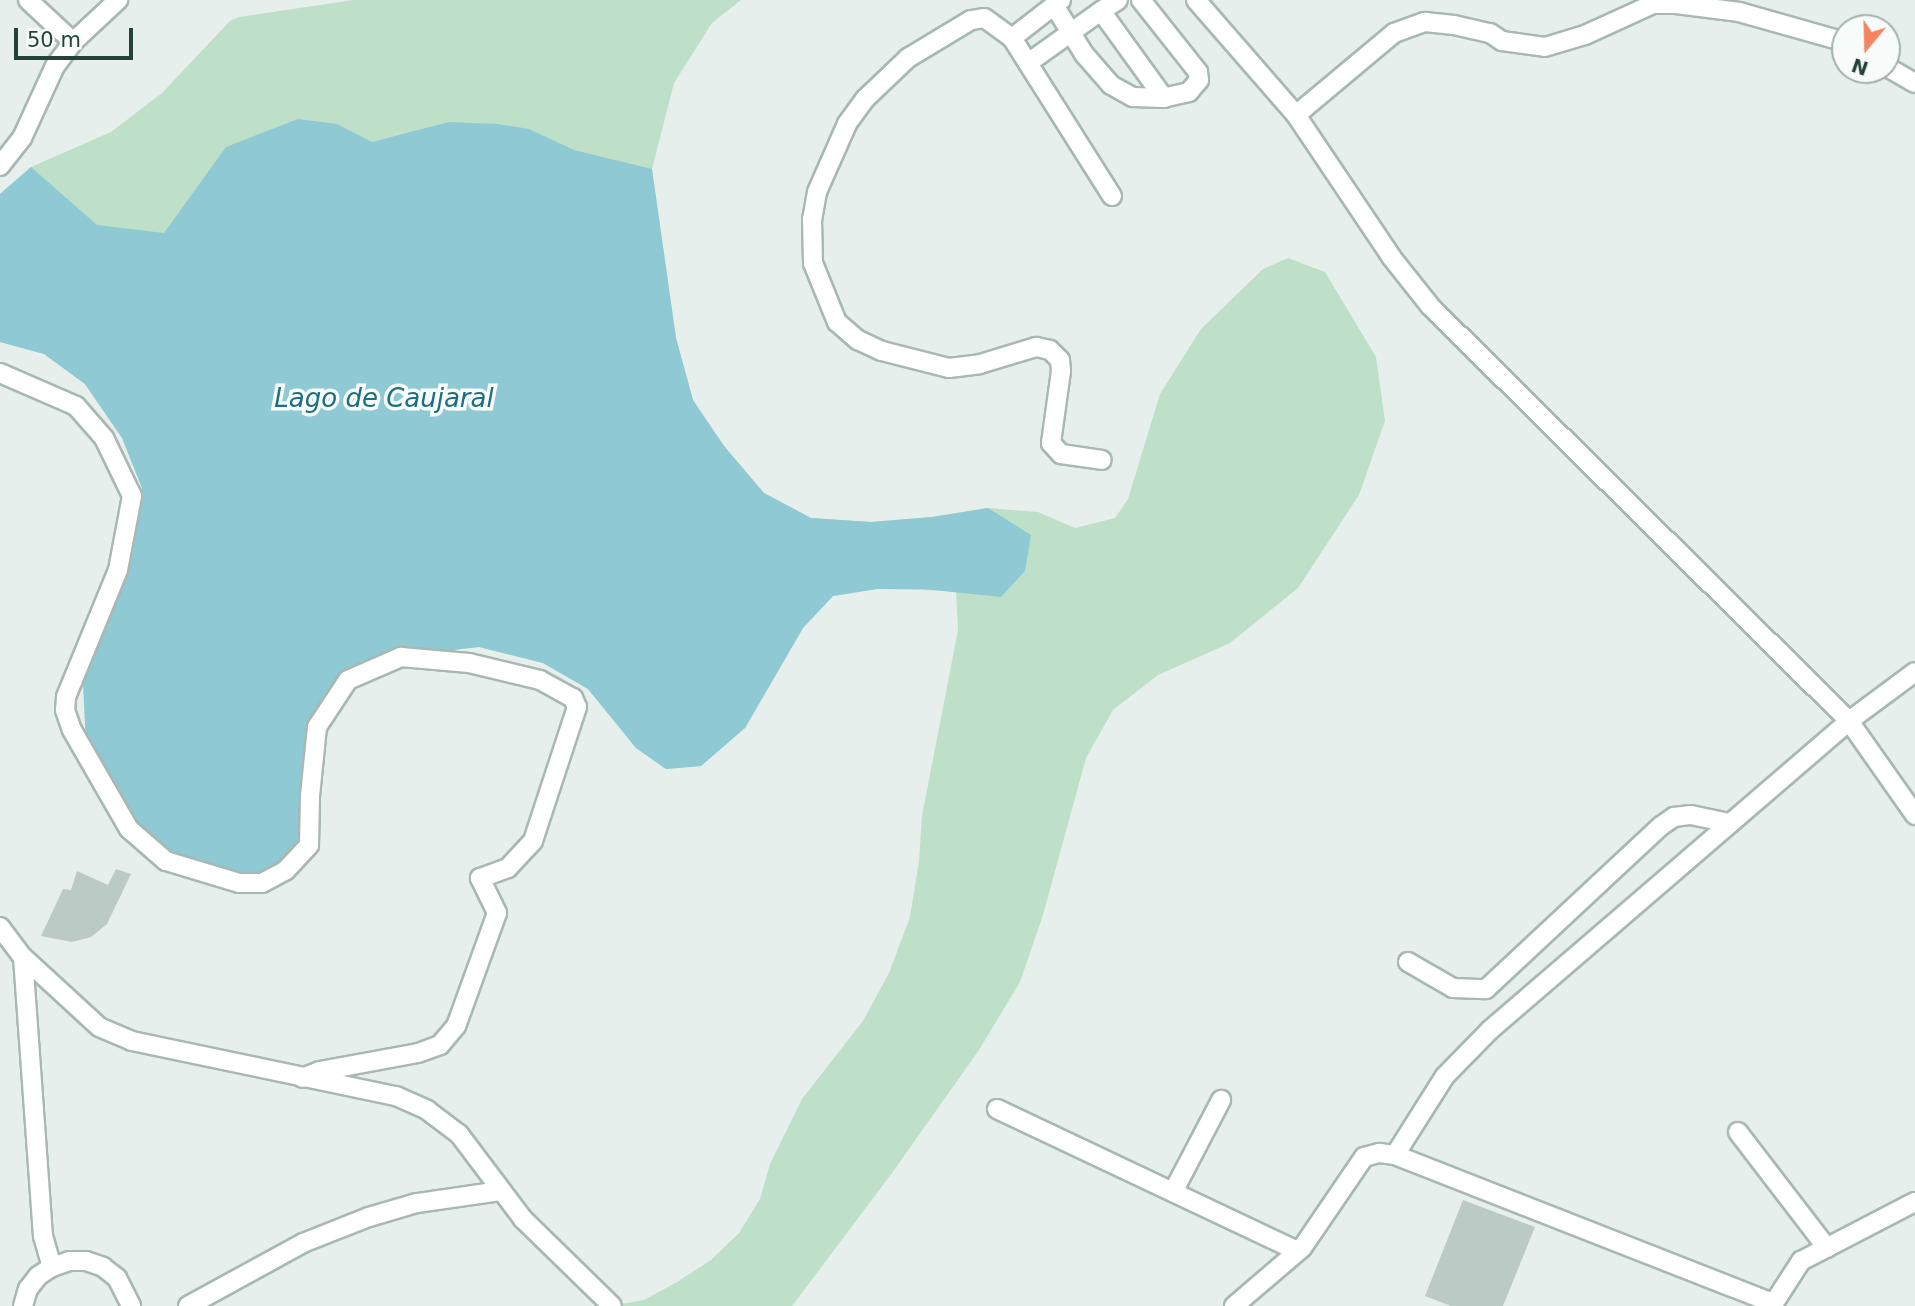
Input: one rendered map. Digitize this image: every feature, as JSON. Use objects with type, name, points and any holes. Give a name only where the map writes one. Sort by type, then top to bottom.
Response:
[{"type":"street","points":[[27,0],[73,42]]},
{"type":"street","points":[[0,166],[22,138],[55,66],[73,42],[118,0]]},
{"type":"street","points":[[1028,63],[1118,0]]},
{"type":"street","points":[[1012,38],[1057,2],[1084,54],[1111,85],[1133,97],[1164,98],[1189,92],[1199,79],[1198,72],[1141,0]]},
{"type":"street","points":[[1196,0],[1296,115],[1392,258],[1431,307],[1849,721],[1915,815]]},
{"type":"street","points":[[1296,115],[1394,33],[1425,22],[1454,25],[1490,33],[1502,41],[1545,47],[1585,35],[1653,4],[1676,4],[1739,12],[1831,38]]},
{"type":"street","points":[[1101,11],[1164,98]]},
{"type":"street","points":[[1102,460],[1061,454],[1051,443],[1061,371],[1060,360],[1050,350],[1036,346],[980,364],[949,368],[882,351],[858,340],[837,322],[813,263],[812,219],[817,192],[847,124],[866,99],[908,58],[971,20],[984,18],[1012,38],[1112,196]]},
{"type":"street","points":[[0,373],[76,406],[104,438],[132,496],[118,570],[66,697],[65,710],[72,730],[129,829],[166,861],[239,883],[262,883],[286,870],[309,845],[310,796],[317,727],[348,680],[401,657],[470,663],[540,680],[572,698],[577,707],[533,841],[508,868],[480,878],[497,913],[456,1026],[440,1045],[418,1053],[320,1071],[302,1078]]},
{"type":"street","points":[[1395,1155],[1445,1076],[1490,1030],[1849,721],[1915,672]]},
{"type":"street","points":[[1408,962],[1453,989],[1486,989],[1648,835],[1674,817],[1691,815],[1730,823]]},
{"type":"street","points":[[0,927],[23,957],[99,1027],[132,1041],[396,1096],[426,1110],[459,1134],[523,1219],[612,1306]]},
{"type":"street","points":[[23,957],[43,1236],[52,1266]]},
{"type":"street","points":[[1173,1192],[1222,1100]]},
{"type":"street","points":[[997,1109],[1297,1251]]},
{"type":"street","points":[[1738,1132],[1827,1248]]},
{"type":"street","points":[[1234,1306],[1302,1248],[1364,1157],[1379,1153],[1395,1155],[1772,1305],[1801,1261],[1915,1202]]},
{"type":"street","points":[[188,1306],[303,1243],[369,1217],[417,1203],[500,1191]]},
{"type":"street","points":[[23,1306],[33,1283],[52,1266],[69,1261],[86,1261],[103,1267],[117,1278],[131,1306]]},
{"type":"green space","points":[[353,0],[741,0],[712,23],[674,83],[652,169],[676,338],[693,400],[724,446],[764,493],[811,518],[871,522],[932,517],[988,508],[1038,512],[1075,528],[1115,518],[1128,499],[1160,394],[1201,329],[1263,269],[1288,258],[1325,272],[1376,357],[1385,421],[1359,495],[1298,588],[1230,643],[1158,675],[1113,710],[1086,758],[1043,915],[1020,982],[979,1050],[892,1173],[792,1306],[610,1306],[644,1300],[677,1282],[711,1260],[739,1233],[760,1199],[770,1164],[802,1099],[863,1021],[889,973],[910,917],[919,861],[922,816],[958,630],[956,591],[877,589],[833,596],[803,628],[745,728],[701,766],[666,769],[636,748],[588,689],[543,663],[479,647],[400,656],[347,677],[312,719],[305,788],[138,825],[83,684],[98,632],[133,552],[142,488],[122,438],[85,384],[44,354],[0,342],[0,194],[31,167],[111,132],[162,93],[230,21],[239,17]]},
{"type":"water","name":"Lago de Caujaral","points":[[298,119],[337,124],[372,142],[449,122],[498,124],[529,129],[574,150],[652,169],[676,338],[693,400],[724,446],[764,493],[811,518],[871,522],[932,517],[988,508],[1031,535],[1025,571],[1001,597],[923,589],[877,589],[833,596],[803,628],[745,728],[701,766],[666,769],[636,748],[588,689],[543,663],[479,647],[400,656],[347,677],[312,719],[305,788],[306,843],[276,876],[234,878],[172,855],[138,825],[86,745],[83,684],[98,632],[133,552],[142,488],[122,438],[85,384],[44,354],[0,342],[0,194],[31,167],[97,225],[164,233],[226,147]]},
{"type":"building","points":[[116,869],[131,874],[107,924],[91,937],[72,942],[41,936],[63,889],[71,890],[77,871],[108,885]]},
{"type":"building","points":[[1463,1200],[1535,1227],[1503,1306],[1451,1306],[1425,1296]]}]
